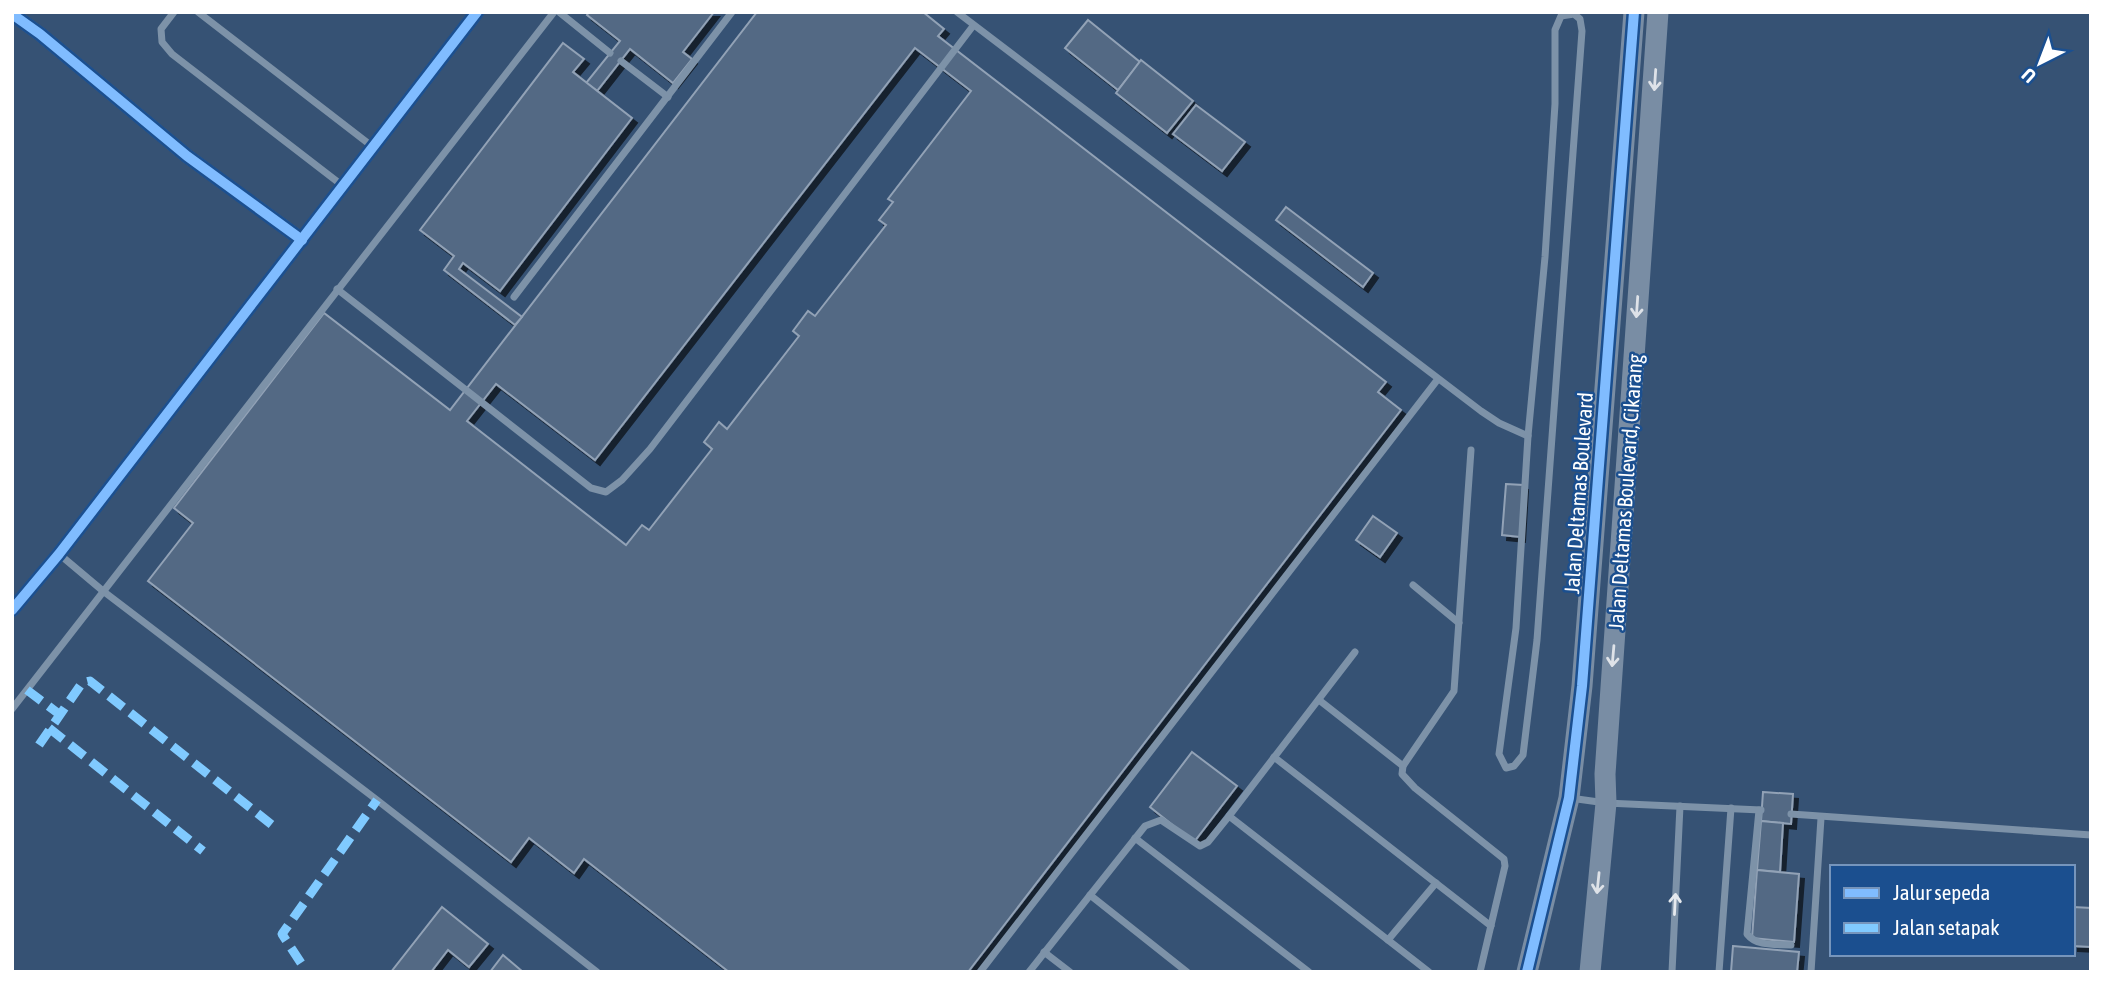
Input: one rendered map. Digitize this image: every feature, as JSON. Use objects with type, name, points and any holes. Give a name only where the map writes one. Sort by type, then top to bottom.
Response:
[{"type":"street","points":[[12,610],[59,554],[302,240],[338,182],[367,143],[477,12]]},
{"type":"street","name":"Jalan Deltamas Boulevard","points":[[1527,972],[1570,798],[1585,659],[1634,12]]},
{"type":"street","name":"Jalan Deltamas Boulevard, Cikarang","points":[[1590,972],[1606,803],[1607,737],[1658,12]]},
{"type":"street","points":[[12,14],[40,34],[187,156],[302,240]]},
{"type":"lane","points":[[174,12],[161,29],[162,42],[172,54],[338,182]]},
{"type":"lane","points":[[198,12],[367,143]]},
{"type":"lane","points":[[12,709],[337,289],[557,12],[610,52]]},
{"type":"lane","points":[[514,297],[732,12]]},
{"type":"lane","points":[[957,12],[1438,379],[1499,424],[1528,436]]},
{"type":"lane","points":[[1574,14],[1580,19],[1582,31],[1536,640],[1523,755],[1510,768],[1502,764],[1499,754],[1516,628],[1528,436],[1545,257],[1554,118],[1555,30],[1561,16],[1574,14]]},
{"type":"lane","points":[[337,289],[591,488],[607,492],[622,480],[650,449],[974,26]]},
{"type":"lane","points":[[621,61],[668,97]]},
{"type":"lane","points":[[980,972],[1438,379]]},
{"type":"lane","points":[[1471,450],[1455,684],[1452,696],[1403,766],[1402,774],[1407,781],[1504,859],[1505,866],[1480,972]]},
{"type":"lane","points":[[59,554],[103,591],[366,791],[597,972]]},
{"type":"lane","points":[[1413,585],[1459,623]]},
{"type":"lane","points":[[1029,972],[1145,826],[1161,820],[1196,846],[1203,846],[1355,652]]},
{"type":"lane","points":[[1319,699],[1403,766]]},
{"type":"lane","points":[[1274,757],[1491,926]]},
{"type":"lane","points":[[1570,798],[1606,803],[1760,810],[1747,934],[1758,943],[1791,945]]},
{"type":"lane","points":[[1672,972],[1680,806]]},
{"type":"lane","points":[[1719,972],[1731,808]]},
{"type":"lane","points":[[1791,814],[2091,835]]},
{"type":"lane","points":[[1229,816],[1429,972]]},
{"type":"lane","points":[[1811,972],[1821,817]]},
{"type":"lane","points":[[1135,838],[1310,972]]},
{"type":"lane","points":[[1388,940],[1436,883]]},
{"type":"lane","points":[[1090,895],[1187,972]]},
{"type":"lane","points":[[1044,952],[1070,972]]},
{"type":"building","points":[[589,12],[714,12],[683,52],[692,59],[673,83],[630,49],[597,91],[586,83],[620,41],[587,15]]},
{"type":"building","points":[[757,12],[923,12],[944,29],[938,36],[1386,382],[1378,392],[1401,410],[968,972],[729,972],[584,859],[574,873],[529,838],[511,862],[148,581],[193,523],[174,508],[324,313],[450,410]],"holes":[[[915,48],[971,91],[888,199],[893,202],[879,220],[886,225],[815,316],[808,311],[793,331],[799,336],[727,429],[719,422],[704,442],[712,449],[649,530],[642,525],[626,545],[467,421],[496,384],[595,460]]]},
{"type":"building","points":[[1088,20],[1140,62],[1118,90],[1065,48]]},
{"type":"building","points":[[563,43],[584,59],[573,72],[632,118],[500,291],[463,263],[459,269],[522,317],[515,325],[444,270],[454,256],[420,230]]},
{"type":"building","points":[[1141,60],[1193,101],[1167,133],[1116,93]]},
{"type":"building","points":[[1196,105],[1245,142],[1222,171],[1173,134]]},
{"type":"building","points":[[1286,207],[1373,273],[1363,287],[1276,220]]},
{"type":"building","points":[[1506,484],[1523,485],[1520,537],[1502,535]]},
{"type":"building","points":[[1373,516],[1397,533],[1380,557],[1356,540]]},
{"type":"building","points":[[1192,752],[1237,786],[1194,842],[1150,807]]},
{"type":"building","points":[[1763,792],[1793,794],[1791,824],[1761,821]]},
{"type":"building","points":[[1761,821],[1783,823],[1780,872],[1757,870]]},
{"type":"building","points":[[1757,870],[1799,874],[1794,942],[1752,938]]},
{"type":"building","points":[[442,907],[488,944],[469,967],[448,950],[431,972],[391,972]]},
{"type":"building","points":[[2075,907],[2091,908],[2091,947],[2075,946]]},
{"type":"building","points":[[1733,946],[1799,952],[1797,972],[1731,972]]},
{"type":"building","points":[[503,955],[523,972],[490,972]]},
{"type":"marked path","points":[[39,745],[82,683],[90,681],[276,828]]},
{"type":"marked path","points":[[27,690],[59,714]]},
{"type":"marked path","points":[[49,728],[203,851]]},
{"type":"marked path","points":[[301,963],[282,934],[377,800]]},
{"type":"cycle path","points":[[12,610],[59,554],[477,12]]},
{"type":"cycle path","points":[[1527,972],[1569,798],[1582,686],[1634,12]]},
{"type":"cycle path","points":[[12,14],[40,34],[187,156],[302,240]]}]
